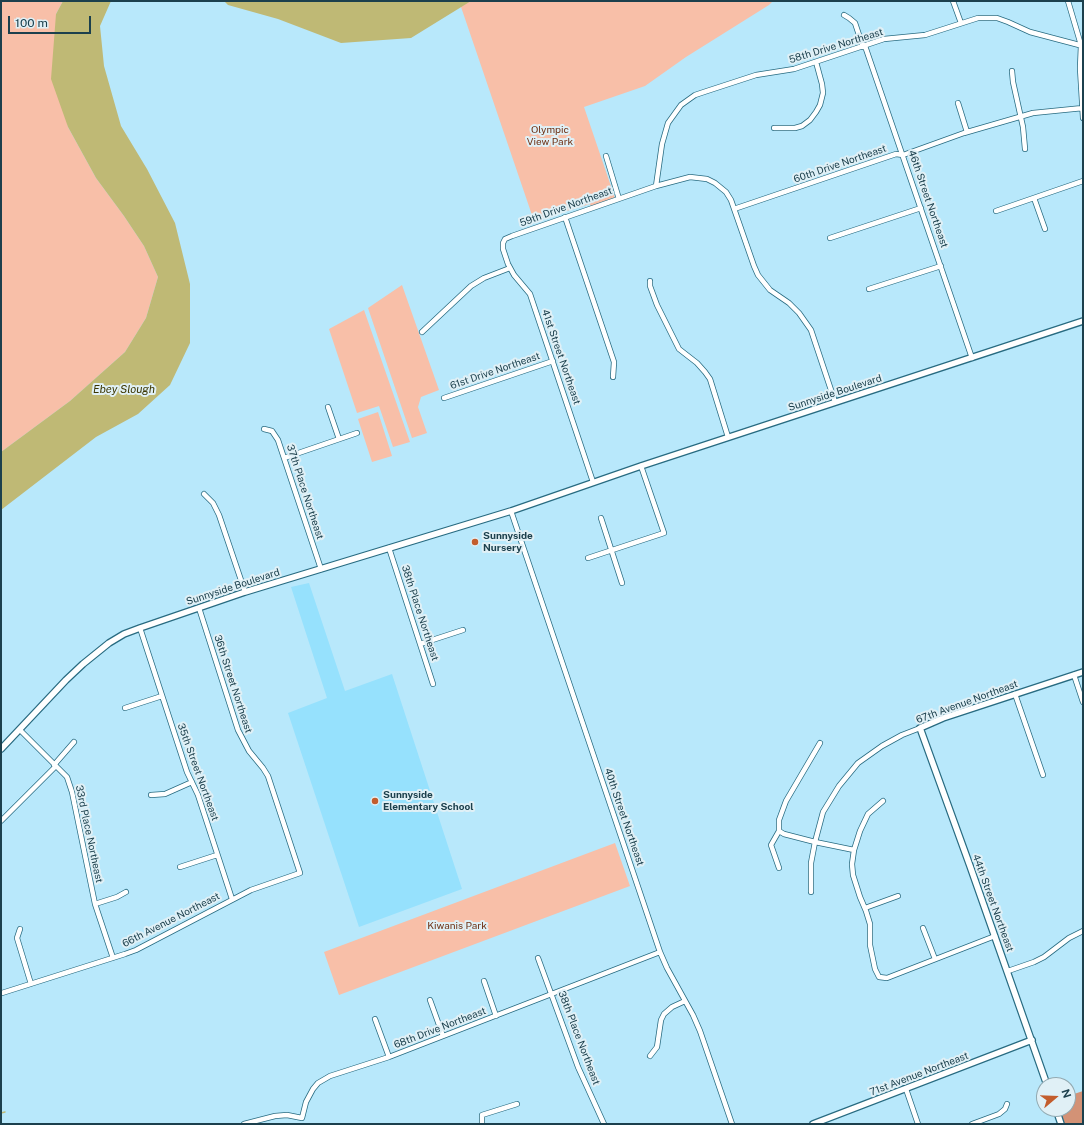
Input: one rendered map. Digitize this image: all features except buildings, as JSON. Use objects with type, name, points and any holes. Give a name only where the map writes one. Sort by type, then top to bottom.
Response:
[{"type":"street","points":[[953,1],[961,23]]},
{"type":"street","points":[[1068,1],[1082,46],[1080,68],[1083,118]]},
{"type":"street","name":"46th Street Northeast","points":[[844,15],[854,23],[864,46],[922,208],[972,358]]},
{"type":"street","name":"58th Drive Northeast","points":[[656,186],[662,144],[668,123],[674,113],[688,100],[707,91],[756,75],[790,70],[884,40],[925,35],[978,18],[997,18],[1030,32],[1082,46]]},
{"type":"street","points":[[774,128],[795,128],[802,126],[810,120],[816,112],[820,105],[822,93],[822,84],[816,62]]},
{"type":"street","points":[[1012,72],[1021,116],[1025,149]]},
{"type":"street","points":[[958,103],[967,132]]},
{"type":"street","name":"60th Drive Northeast","points":[[734,209],[896,154],[903,155],[967,132],[1021,116],[1033,113],[1082,108]]},
{"type":"street","name":"59th Drive Northeast","points":[[503,244],[505,239],[619,199],[606,156]]},
{"type":"street","points":[[619,199],[656,186],[690,177],[707,179],[715,183],[726,192],[731,200],[758,275],[770,290],[789,303],[799,313],[811,330],[835,402]]},
{"type":"street","points":[[996,211],[1083,181]]},
{"type":"street","points":[[1034,198],[1045,229]]},
{"type":"street","points":[[830,238],[922,208]]},
{"type":"street","points":[[565,217],[614,362],[613,377]]},
{"type":"street","name":"41st Street Northeast","points":[[503,244],[503,249],[510,268],[530,294],[593,482]]},
{"type":"street","points":[[869,289],[941,266]]},
{"type":"street","points":[[422,332],[471,286],[484,278],[510,268]]},
{"type":"street","points":[[650,280],[650,286],[657,305],[679,349],[698,363],[710,379],[728,437]]},
{"type":"street","name":"Sunnyside Boulevard","points":[[1,749],[83,664],[109,643],[124,634],[245,592],[511,511],[728,437],[1083,321]]},
{"type":"street","name":"61st Drive Northeast","points":[[444,398],[553,361]]},
{"type":"street","points":[[328,407],[339,439]]},
{"type":"street","name":"37th Place Northeast","points":[[264,429],[272,431],[278,440],[321,569]]},
{"type":"street","points":[[284,458],[357,433]]},
{"type":"street","points":[[588,558],[664,533],[641,466]]},
{"type":"street","points":[[204,494],[213,503],[219,515],[245,592]]},
{"type":"street","name":"40th Street Northeast","points":[[511,511],[660,952],[700,1030],[732,1124]]},
{"type":"street","points":[[601,518],[622,583]]},
{"type":"street","name":"38th Place Northeast","points":[[389,548],[432,684]]},
{"type":"street","name":"36th Street Northeast","points":[[199,608],[238,730],[249,751],[268,776],[300,873]]},
{"type":"street","name":"35th Street Northeast","points":[[140,628],[187,772],[198,795],[232,899]]},
{"type":"street","points":[[420,644],[463,630]]},
{"type":"street","name":"67th Avenue Northeast","points":[[811,892],[812,863],[815,842],[823,812],[839,786],[858,763],[882,746],[902,735],[943,718],[1083,672]]},
{"type":"street","points":[[1074,675],[1083,702]]},
{"type":"street","points":[[1015,694],[1043,775]]},
{"type":"street","points":[[126,708],[162,696]]},
{"type":"street","name":"44th Street Northeast","points":[[920,728],[1045,1077]]},
{"type":"street","name":"33rd Place Northeast","points":[[20,730],[67,777],[72,792],[95,904],[113,958]]},
{"type":"street","points":[[1,821],[55,765],[74,742]]},
{"type":"street","points":[[779,868],[771,845],[779,831],[779,820],[786,801],[820,742]]},
{"type":"street","points":[[151,795],[165,794],[192,782]]},
{"type":"street","points":[[883,801],[868,814],[860,831],[854,850],[852,864],[853,875],[870,924],[870,945],[875,969],[879,977],[887,978],[995,936]]},
{"type":"street","points":[[779,831],[784,834],[815,842],[854,850]]},
{"type":"street","points":[[180,867],[217,855]]},
{"type":"street","name":"66th Avenue Northeast","points":[[2,993],[136,950],[251,890],[300,873]]},
{"type":"street","points":[[95,904],[117,897],[126,892]]},
{"type":"street","points":[[864,908],[898,896]]},
{"type":"street","points":[[923,928],[935,959]]},
{"type":"street","points":[[20,929],[17,938],[31,984]]},
{"type":"street","points":[[1008,971],[1044,957],[1069,938],[1083,931]]},
{"type":"street","name":"68th Drive Northeast","points":[[302,1118],[306,1102],[313,1089],[318,1083],[330,1076],[443,1036],[660,952]]},
{"type":"street","name":"38th Place Northeast","points":[[538,958],[578,1067],[604,1124]]},
{"type":"street","points":[[484,981],[496,1016]]},
{"type":"street","points":[[430,1000],[443,1036]]},
{"type":"street","points":[[650,1056],[657,1047],[661,1020],[664,1014],[672,1007],[685,1001]]},
{"type":"street","points":[[375,1018],[389,1056]]},
{"type":"street","name":"71st Avenue Northeast","points":[[813,1124],[1032,1040]]},
{"type":"street","points":[[906,1088],[918,1124]]},
{"type":"street","points":[[482,1124],[482,1115],[517,1104]]},
{"type":"street","points":[[972,1124],[999,1114],[1005,1109],[1007,1104]]},
{"type":"street","points":[[244,1124],[260,1119],[286,1115],[302,1118],[301,1124]]},
{"type":"shaded area","name":"Sunnyside Elementary School","points":[[309,583],[345,691],[392,674],[462,889],[359,927],[288,713],[327,698],[291,587]]},
{"type":"shaded area","points":[[1083,1091],[1083,1124],[1064,1124],[1062,1117],[1076,1117],[1076,1093]]},
{"type":"green space","points":[[1,1],[63,1],[56,14],[68,127],[96,178],[144,246],[158,277],[146,318],[125,352],[70,401],[1,452]]},
{"type":"green space","name":"Olympic View Park","points":[[463,1],[773,1],[686,57],[645,86],[584,107],[616,201],[592,210],[590,204],[534,221],[460,4]]},
{"type":"green space","points":[[402,285],[439,390],[421,397],[418,407],[427,433],[412,438],[368,308]]},
{"type":"green space","points":[[364,310],[410,442],[393,447],[379,406],[357,413],[329,329]]},
{"type":"green space","points":[[378,412],[392,456],[372,462],[358,419]]},
{"type":"green space","name":"Kiwanis Park","points":[[615,843],[630,886],[339,995],[324,952]]},
{"type":"water","name":"Ebey Slough","points":[[63,1],[111,1],[100,26],[104,66],[121,126],[147,169],[175,223],[190,284],[190,343],[170,385],[138,414],[96,437],[1,510],[1,452],[70,401],[125,352],[146,318],[158,277],[144,246],[96,178],[68,127],[51,79],[56,14]]},
{"type":"water","points":[[224,1],[471,1],[411,38],[341,43],[278,19],[228,5]]},
{"type":"waterway","points":[[1,1113],[5,1112]]},
{"type":"place","name":"Sunnyside Nursery","points":[[475,542]]},
{"type":"place","name":"Sunnyside Elementary School","points":[[375,801]]}]
